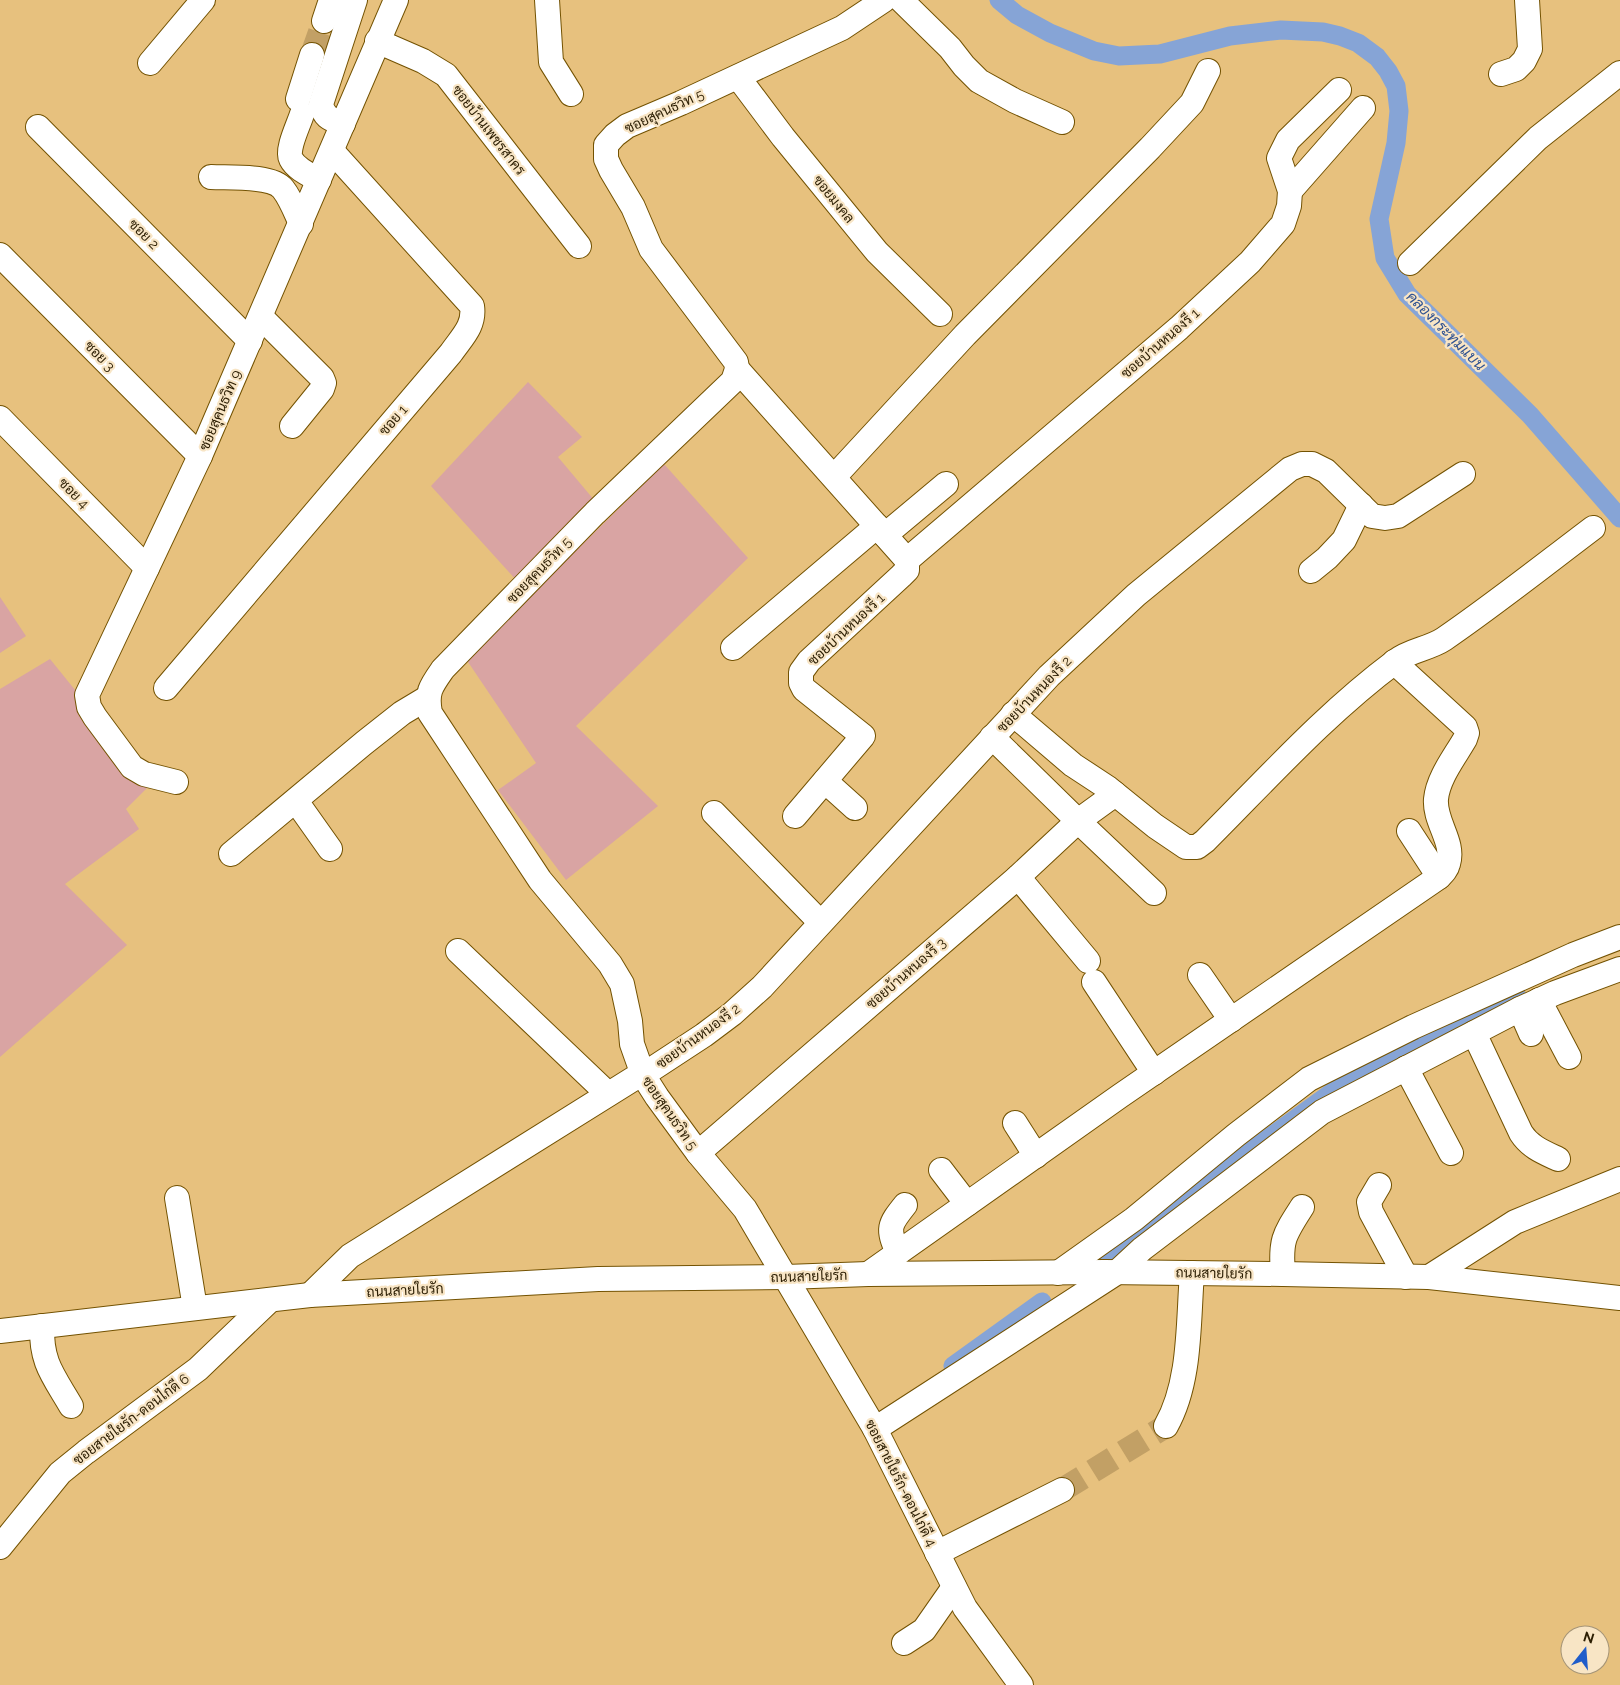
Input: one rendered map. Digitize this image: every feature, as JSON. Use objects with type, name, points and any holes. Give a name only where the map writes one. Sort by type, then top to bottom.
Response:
[{"type":"street","points":[[150,63],[203,0]]},
{"type":"street","points":[[343,124],[323,113],[321,104],[355,0]]},
{"type":"street","name":"ซอยสุคนธวิท 9","points":[[176,782],[144,774],[132,766],[89,707],[87,695],[200,456],[396,0]]},
{"type":"street","points":[[548,0],[551,62],[571,94]]},
{"type":"street","name":"ซอยสุคนธวิท 5","points":[[786,1277],[745,1209],[698,1153],[643,1076],[632,1044],[630,1021],[622,984],[610,964],[540,880],[521,853],[430,713],[427,698],[432,685],[442,669],[595,513],[733,381],[737,369],[736,362],[651,249],[633,207],[606,159],[606,145],[627,126],[842,28],[884,0]]},
{"type":"street","points":[[901,0],[950,48],[979,81],[1015,101],[1062,122]]},
{"type":"street","points":[[1501,74],[1516,69],[1524,61],[1530,49],[1527,0]]},
{"type":"street","name":"ซอยบ้านเพชรสาคร","points":[[377,41],[423,61],[446,76],[579,246]]},
{"type":"street","points":[[312,55],[289,152],[290,158],[296,166],[319,180]]},
{"type":"street","points":[[834,477],[965,335],[1192,103],[1208,71]]},
{"type":"street","points":[[1410,263],[1538,138],[1620,73]]},
{"type":"street","name":"ซอยมงคล","points":[[738,77],[783,137],[877,252],[940,314]]},
{"type":"street","name":"ซอยบ้านหนองรี 1","points":[[825,781],[863,736],[804,690],[800,672],[809,661],[907,570],[907,560],[1178,328],[1250,262],[1283,224],[1289,206],[1290,191],[1279,158],[1288,140],[1339,90]]},
{"type":"street","points":[[1290,191],[1363,108]]},
{"type":"street","name":"ซอย 2","points":[[38,127],[250,341]]},
{"type":"street","name":"ซอย 1","points":[[166,688],[451,353],[471,324],[474,316],[472,306],[332,151]]},
{"type":"street","points":[[211,177],[264,180],[276,184],[283,189],[301,224]]},
{"type":"street","name":"ซอย 3","points":[[0,255],[200,456]]},
{"type":"street","points":[[261,317],[322,378],[324,383],[322,389],[292,426]]},
{"type":"street","points":[[737,369],[907,560]]},
{"type":"street","name":"ซอย 4","points":[[0,418],[147,568]]},
{"type":"street","name":"ซอยบ้านหนองรี 2","points":[[310,1295],[350,1256],[608,1094],[633,1079],[643,1076],[732,1014],[762,987],[1049,676],[1136,595],[1290,469],[1302,464],[1312,464],[1326,471],[1372,516],[1385,518],[1398,516],[1462,474]]},
{"type":"street","points":[[733,648],[881,530],[946,484]]},
{"type":"street","points":[[1311,571],[1344,540],[1361,505]]},
{"type":"street","points":[[1013,714],[1073,765],[1179,842],[1186,846],[1197,847],[1327,718],[1394,662],[1411,652],[1436,644],[1460,628],[1593,528]]},
{"type":"street","points":[[868,1274],[1154,1073],[1440,877],[1448,866],[1450,858],[1449,847],[1437,812],[1436,800],[1439,784],[1467,733],[1465,727],[1394,662]]},
{"type":"street","points":[[231,854],[364,743],[402,713],[427,698]]},
{"type":"street","points":[[992,737],[1154,893]]},
{"type":"street","points":[[795,816],[825,781],[854,808]]},
{"type":"street","name":"ซอยบ้านหนองรี 3","points":[[698,1153],[1018,877],[1078,821],[1114,793]]},
{"type":"street","points":[[296,801],[330,849]]},
{"type":"street","points":[[714,814],[820,922]]},
{"type":"street","points":[[1409,831],[1440,877]]},
{"type":"street","points":[[1018,877],[1091,971],[1154,1073]]},
{"type":"street","points":[[1058,1273],[1134,1218],[1236,1135],[1309,1079],[1413,1027],[1573,955],[1620,937]]},
{"type":"street","points":[[458,951],[608,1094]]},
{"type":"street","points":[[1200,975],[1231,1020]]},
{"type":"street","points":[[875,1430],[1116,1272],[1142,1249],[1322,1112],[1529,1005],[1618,977]]},
{"type":"street","points":[[1529,1005],[1531,1034]]},
{"type":"street","points":[[1529,1005],[1569,1057]]},
{"type":"street","points":[[1474,1033],[1521,1133],[1527,1142],[1558,1159]]},
{"type":"street","points":[[1406,1068],[1450,1153]]},
{"type":"street","points":[[1015,1123],[1036,1156]]},
{"type":"street","points":[[941,1170],[967,1204]]},
{"type":"street","points":[[1429,1277],[1515,1222],[1620,1179]]},
{"type":"street","points":[[1379,1186],[1369,1202],[1371,1212],[1406,1277]]},
{"type":"street","points":[[176,1198],[195,1308]]},
{"type":"street","points":[[898,1253],[890,1232],[893,1220],[905,1205]]},
{"type":"street","points":[[1283,1274],[1282,1242],[1302,1207]]},
{"type":"street","name":"ถนนสายใยรัก","points":[[0,1331],[310,1295],[598,1279],[1116,1272],[1283,1274],[1429,1277],[1620,1298]]},
{"type":"street","points":[[1166,1426],[1179,1399],[1184,1369],[1192,1273]]},
{"type":"street","name":"ซอยสายใยรัก-ดอนไก่ดี 4","points":[[786,1277],[875,1430],[965,1608],[1021,1685]]},
{"type":"street","name":"ซอยสายใยรัก-ดอนไก่ดี 6","points":[[0,1547],[60,1473],[198,1369],[270,1300]]},
{"type":"street","points":[[42,1326],[42,1344],[47,1366],[71,1406]]},
{"type":"street","points":[[937,1553],[1062,1490]]},
{"type":"street","points":[[904,1643],[924,1630],[954,1587]]},
{"type":"shaded area","points":[[528,382],[582,437],[558,457],[595,501],[517,581],[431,486]]},
{"type":"shaded area","points":[[664,464],[748,558],[576,726],[658,806],[566,880],[498,790],[536,763],[466,659]]},
{"type":"shaded area","points":[[0,597],[26,636],[0,653]]},
{"type":"shaded area","points":[[50,659],[151,784],[126,809],[139,829],[65,884],[127,945],[0,1057],[0,689]]},
{"type":"waterway","name":"คลองกระทุ่มแบน","points":[[999,0],[1017,15],[1050,33],[1094,51],[1119,56],[1160,54],[1230,36],[1281,30],[1323,32],[1340,36],[1358,43],[1377,57],[1388,71],[1396,86],[1399,111],[1396,143],[1379,219],[1385,258],[1407,294],[1530,415],[1620,518]]},
{"type":"waterway","points":[[1106,1259],[1179,1203],[1345,1083],[1437,1033],[1519,999]]},
{"type":"waterway","points":[[953,1366],[1042,1302]]},
{"type":"tunnel","points":[[312,55],[324,21]]},
{"type":"tunnel","points":[[1062,1490],[1166,1426]]}]
